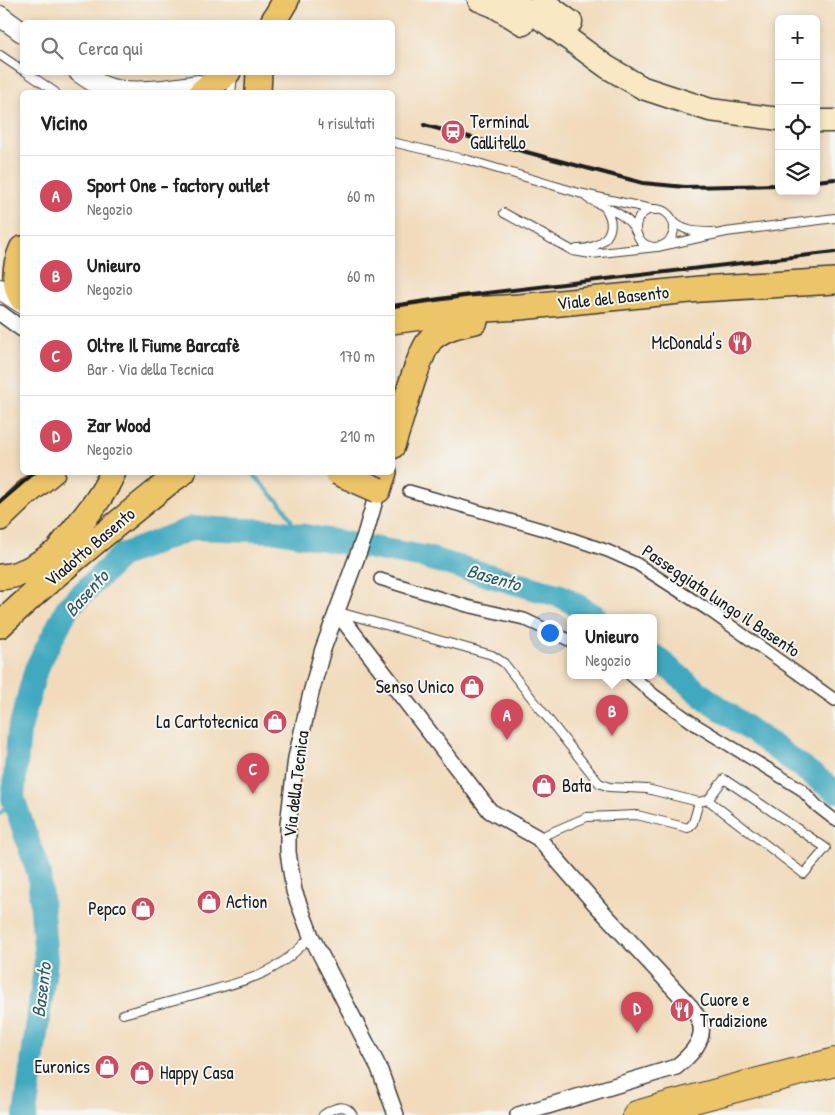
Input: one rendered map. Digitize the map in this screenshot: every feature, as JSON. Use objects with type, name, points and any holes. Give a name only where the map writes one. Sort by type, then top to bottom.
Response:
[{"type":"highway","points":[[637,1115],[835,1062]]},
{"type":"highway","points":[[688,1115],[724,1103],[835,1073]]},
{"type":"main road","points":[[257,20],[268,0]]},
{"type":"main road","points":[[275,20],[286,0]]},
{"type":"main road","points":[[479,0],[494,6],[527,26],[600,80],[643,100],[775,118]]},
{"type":"main road","points":[[511,0],[625,78],[643,88],[710,110]]},
{"type":"main road","points":[[541,0],[634,70],[688,104]]},
{"type":"main road","points":[[258,90],[259,75]]},
{"type":"main road","points":[[820,121],[835,121]]},
{"type":"main road","points":[[20,257],[16,272],[17,290],[20,295]]},
{"type":"main road","name":"Viale del Basento","points":[[396,320],[471,310],[700,289],[835,282]]},
{"type":"main road","points":[[395,437],[419,363],[431,339],[450,326],[500,317],[520,307]]},
{"type":"main road","points":[[396,320],[420,322],[427,326],[431,339]]},
{"type":"main road","points":[[0,518],[48,475]]},
{"type":"main road","points":[[22,604],[58,550],[85,520],[107,488],[112,475]]},
{"type":"main road","name":"Viadotto Basento","points":[[0,625],[100,538],[178,475]]},
{"type":"main road","points":[[352,475],[381,481]]},
{"type":"main road","points":[[5,577],[34,568],[58,550]]},
{"type":"street","points":[[0,16],[20,31]]},
{"type":"street","points":[[82,75],[96,88],[117,90]]},
{"type":"street","points":[[136,90],[198,85],[217,86]]},
{"type":"street","points":[[0,289],[20,302]]},
{"type":"street","points":[[0,313],[20,328]]},
{"type":"street","name":"Via della Tecnica","points":[[381,481],[364,535],[323,649],[311,693],[296,758],[288,825],[288,852],[294,892],[311,936],[379,1068],[396,1115]]},
{"type":"street","name":"Passeggiata lungo il Basento","points":[[409,491],[554,533],[608,551],[637,564],[702,606],[835,700]]},
{"type":"street","points":[[380,579],[467,606],[524,619],[567,639]]},
{"type":"street","points":[[337,612],[490,811],[538,838],[599,908],[690,1006],[700,1021],[701,1033],[698,1044],[689,1057],[676,1066],[518,1115]]},
{"type":"street","points":[[636,679],[654,695],[696,725],[801,789],[817,806],[835,820]]},
{"type":"lane","points":[[0,55],[20,69]]},
{"type":"lane","points":[[30,75],[52,90]]},
{"type":"lane","points":[[217,86],[230,75]]},
{"type":"lane","points":[[395,143],[468,160],[579,193],[662,211],[676,224],[688,231],[726,232]]},
{"type":"lane","points":[[579,193],[630,222],[637,235],[645,244],[657,247],[663,245],[672,237],[673,225],[671,219]]},
{"type":"lane","points":[[561,244],[567,247],[582,249],[603,242],[611,227],[610,214],[605,208]]},
{"type":"lane","points":[[637,235],[636,228],[640,217],[645,213],[656,210]]},
{"type":"lane","points":[[504,213],[573,250],[591,254],[657,247],[726,232],[835,218]]},
{"type":"lane","points":[[337,612],[492,655],[504,663],[599,783],[609,786],[647,789],[699,802],[708,800],[724,779],[826,848],[804,874],[708,800]]},
{"type":"lane","points":[[538,838],[587,817],[637,815],[688,828],[693,823],[699,802]]},
{"type":"lane","points":[[123,1014],[254,978],[280,964],[298,951],[311,936]]},
{"type":"lane","points":[[323,1115],[335,1107],[339,1107],[350,1110],[353,1115]]},
{"type":"waterway","points":[[254,475],[285,509],[299,535]]},
{"type":"waterway","name":"Basento","points":[[25,1115],[46,961],[39,874],[13,798],[19,732],[36,669],[68,607],[122,555],[193,528],[277,531],[424,557],[561,596],[592,614]]},
{"type":"waterway","name":"Basento","points":[[657,658],[703,696],[835,791]]},
{"type":"waterway","points":[[0,814],[13,798]]},
{"type":"railway","points":[[424,125],[643,183],[685,187],[775,185]]},
{"type":"railway","points":[[820,181],[835,179]]},
{"type":"railway","points":[[395,306],[835,252]]},
{"type":"railway","points":[[0,502],[32,475]]},
{"type":"place","name":"Terminal Gallitello","points":[[453,132]]},
{"type":"place","name":"McDonald's","points":[[740,343]]},
{"type":"place","name":"Senso Unico","points":[[472,687]]},
{"type":"place","name":"La Cartotecnica","points":[[275,722]]},
{"type":"place","name":"Unieuro","points":[[612,736]]},
{"type":"place","name":"Sport One - factory outlet","points":[[507,740]]},
{"type":"place","name":"Bata","points":[[544,786]]},
{"type":"place","name":"Oltre Il Fiume Barcafè","points":[[253,794]]},
{"type":"place","name":"Action","points":[[209,902]]},
{"type":"place","name":"Pepco","points":[[143,909]]},
{"type":"place","name":"Cuore e Tradizione","points":[[682,1010]]},
{"type":"place","name":"Zar Wood","points":[[637,1033]]},
{"type":"place","name":"Euronics","points":[[107,1067]]},
{"type":"place","name":"Happy Casa","points":[[142,1073]]}]
